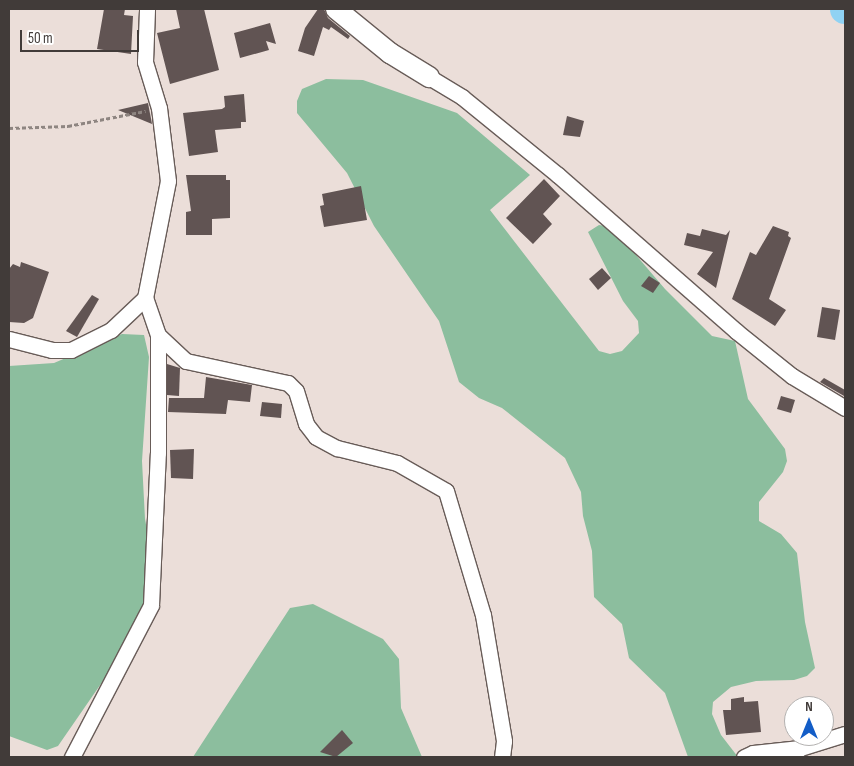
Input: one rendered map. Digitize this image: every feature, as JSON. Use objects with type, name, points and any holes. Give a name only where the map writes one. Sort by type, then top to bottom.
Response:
[{"type":"street","points":[[72,757],[151,604],[158,453],[158,336],[145,298],[168,181],[159,108],[145,62],[147,9]]},
{"type":"street","points":[[336,9],[390,53],[462,97],[558,175],[743,337],[792,376],[845,408]]},
{"type":"street","points":[[9,339],[52,350],[71,350],[111,330],[145,298]]},
{"type":"street","points":[[158,336],[186,361],[288,383],[296,391],[306,424],[316,437],[338,448],[397,463],[446,491],[482,615],[504,740],[502,757]]},
{"type":"street","points":[[744,757],[753,753],[796,753],[845,734]]},
{"type":"path","points":[[9,128],[68,126],[159,108]]},
{"type":"green space","points":[[326,79],[363,80],[457,113],[530,175],[490,210],[599,351],[610,354],[622,351],[639,333],[638,321],[623,301],[588,232],[599,225],[612,227],[665,289],[712,336],[735,341],[748,399],[785,449],[787,461],[783,472],[759,502],[759,521],[781,534],[797,553],[805,622],[815,668],[807,676],[794,680],[756,681],[731,687],[713,702],[712,714],[721,735],[738,757],[688,757],[665,693],[629,658],[622,624],[594,597],[592,551],[583,516],[581,492],[565,458],[502,408],[479,398],[459,382],[439,321],[374,226],[347,173],[297,113],[297,101],[302,89]]},
{"type":"green space","points":[[122,334],[144,335],[149,357],[142,461],[145,519],[154,567],[154,590],[116,662],[58,746],[47,750],[9,736],[9,366],[54,363]]},
{"type":"green space","points":[[313,604],[383,639],[399,659],[401,708],[422,757],[193,757],[290,608]]},
{"type":"building","points":[[104,9],[125,9],[124,15],[133,16],[131,54],[97,49]]},
{"type":"building","points":[[176,9],[204,9],[219,70],[170,84],[157,33],[180,28]]},
{"type":"building","points":[[318,9],[324,9],[328,18],[350,36],[348,39],[331,27],[329,30],[323,27],[314,56],[298,51],[305,28]]},
{"type":"building","points":[[270,23],[276,44],[266,41],[269,50],[240,58],[234,33]]},
{"type":"building","points":[[244,94],[246,122],[241,122],[241,128],[215,130],[218,152],[189,156],[183,113],[222,109],[225,107],[224,96]]},
{"type":"building","points":[[148,103],[152,124],[118,110]]},
{"type":"building","points":[[567,116],[584,121],[580,137],[563,135]]},
{"type":"building","points":[[186,175],[226,175],[226,180],[230,180],[230,218],[212,219],[212,235],[186,235],[186,212],[191,211]]},
{"type":"building","points":[[544,179],[560,196],[543,214],[552,224],[533,244],[506,218]]},
{"type":"building","points":[[361,186],[367,220],[324,227],[320,206],[324,205],[322,194]]},
{"type":"building","points":[[773,226],[789,232],[788,236],[791,238],[769,299],[786,310],[775,326],[732,299],[750,252],[756,255]]},
{"type":"building","points":[[702,229],[726,235],[730,230],[716,288],[697,274],[713,252],[684,245],[687,233],[700,236]]},
{"type":"building","points":[[21,262],[49,272],[33,318],[24,323],[9,322],[9,269],[13,264],[20,267]]},
{"type":"building","points":[[602,268],[611,278],[598,290],[589,279]]},
{"type":"building","points":[[649,276],[660,283],[653,293],[641,286]]},
{"type":"building","points":[[92,295],[99,299],[77,337],[66,331]]},
{"type":"building","points":[[822,307],[840,310],[835,340],[817,337]]},
{"type":"building","points":[[167,364],[180,368],[179,396],[167,395]]},
{"type":"building","points":[[206,377],[252,385],[250,402],[228,400],[226,414],[168,412],[169,398],[204,398]]},
{"type":"building","points":[[824,378],[845,390],[844,396],[820,382]]},
{"type":"building","points":[[781,396],[795,400],[791,413],[777,409]]},
{"type":"building","points":[[262,402],[282,404],[281,418],[260,416]]},
{"type":"building","points":[[194,449],[193,479],[171,478],[170,450]]},
{"type":"building","points":[[744,697],[744,702],[758,701],[761,732],[726,735],[723,710],[731,710],[731,699]]},
{"type":"building","points":[[342,730],[353,743],[336,757],[320,752]]}]
